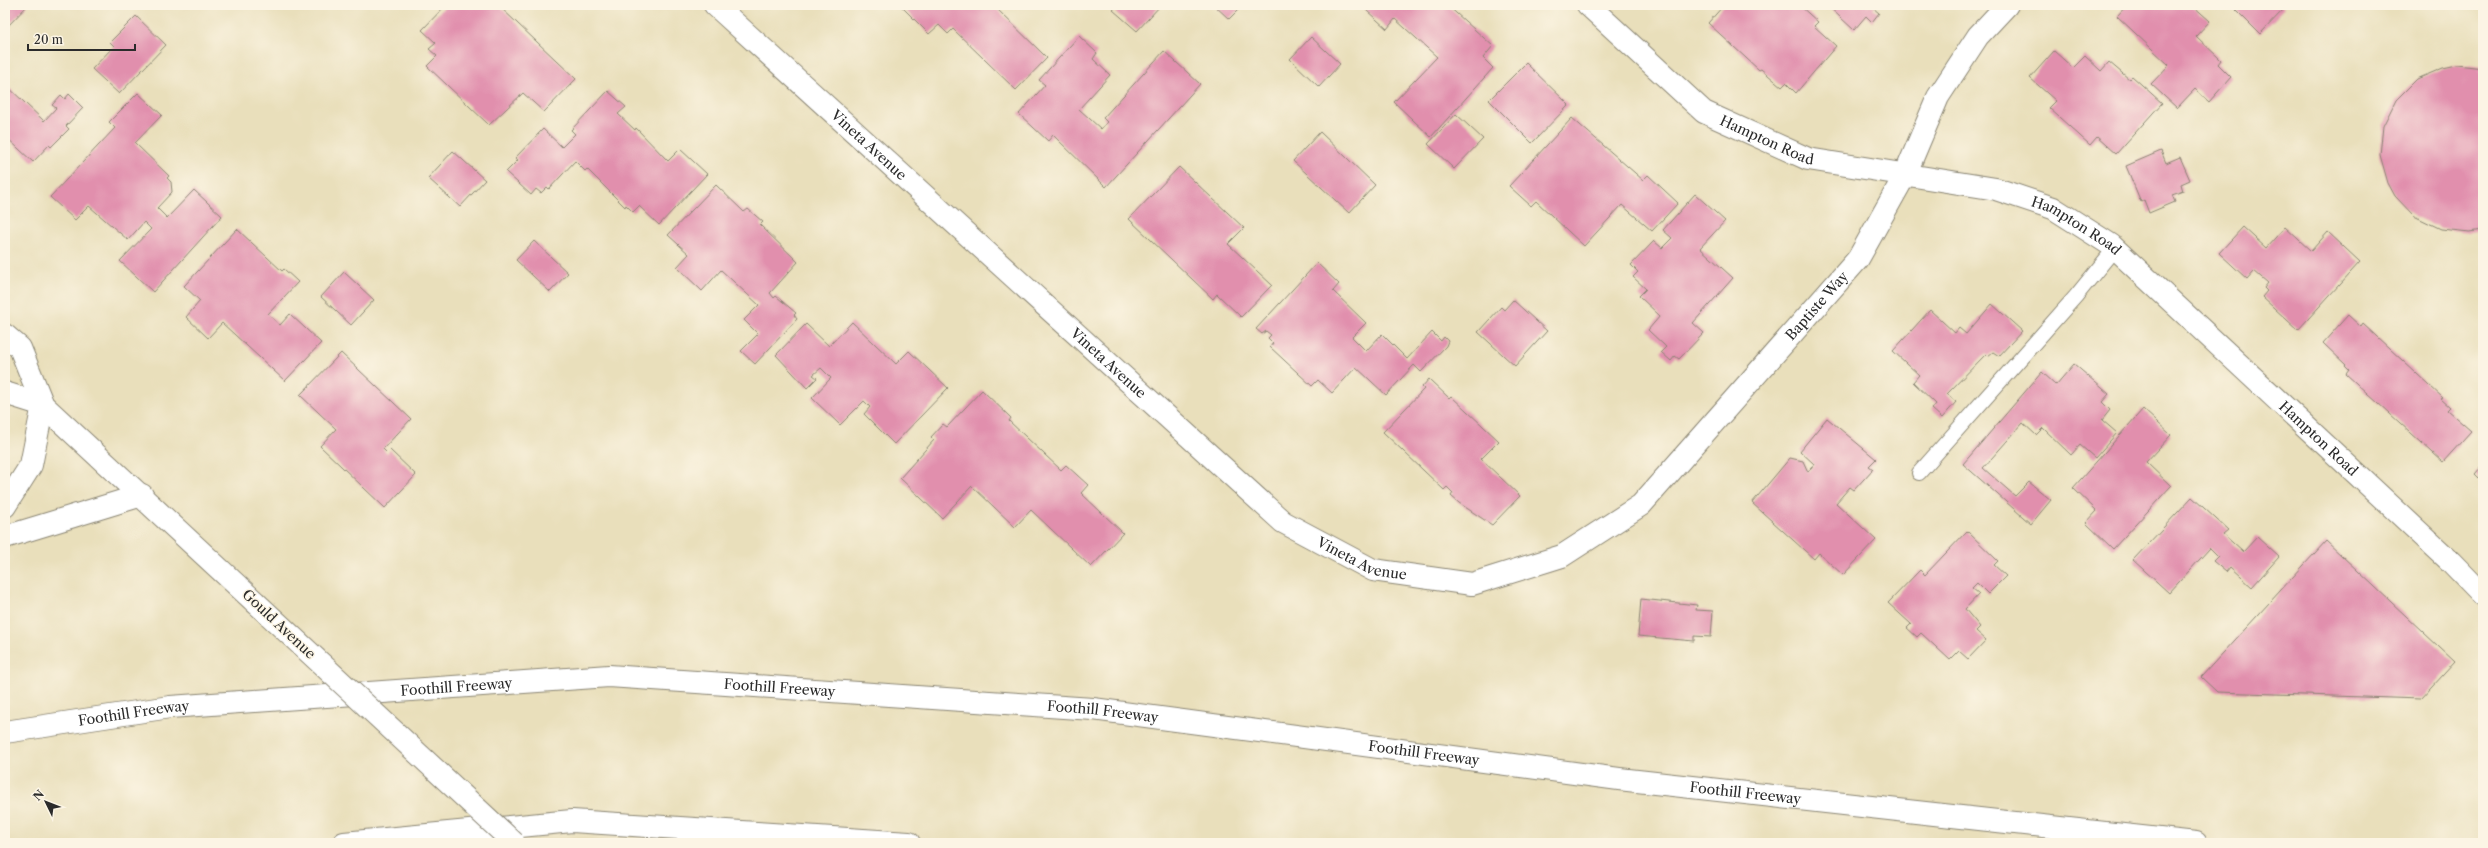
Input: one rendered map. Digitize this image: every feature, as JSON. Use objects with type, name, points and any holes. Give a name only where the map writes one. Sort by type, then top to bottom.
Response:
[{"type":"main road","name":"Vineta Avenue","points":[[715,5],[1283,522],[1373,570],[1472,584],[1562,556]]},
{"type":"main road","name":"Hampton Road","points":[[1588,5],[1704,112],[1808,158],[1996,190],[2053,208],[2115,248],[2441,552],[2483,595]]},
{"type":"main road","name":"Baptiste Way","points":[[1562,556],[1641,505],[1858,259],[1905,175],[1938,97],[1978,36],[2007,5]]},
{"type":"main road","name":"Gould Avenue","points":[[5,335],[20,348],[43,405]]},
{"type":"main road","name":"Gould Avenue","points":[[5,393],[43,405],[142,495],[514,843]]},
{"type":"main road","points":[[5,506],[31,465],[43,405]]},
{"type":"main road","points":[[5,537],[142,495]]},
{"type":"main road","name":"Foothill Freeway","points":[[5,732],[170,707],[609,676],[1093,709],[1620,779],[2196,843]]},
{"type":"main road","points":[[344,843],[572,821],[909,843]]},
{"type":"lane","points":[[1919,473],[2076,296],[2115,248]]},
{"type":"building","points":[[5,5],[28,5],[7,27],[5,33]]},
{"type":"building","points":[[446,5],[498,5],[576,79],[544,112],[523,93],[489,125],[427,66],[437,56],[429,49],[436,43],[422,30]]},
{"type":"building","points":[[900,5],[993,5],[1047,58],[1016,90],[953,29],[948,34],[939,25],[929,34]]},
{"type":"building","points":[[1118,5],[1161,5],[1137,31],[1113,10]]},
{"type":"building","points":[[1214,5],[1243,5],[1229,19]]},
{"type":"building","points":[[1370,5],[1433,5],[1436,8],[1440,5],[1447,5],[1493,46],[1483,58],[1493,68],[1431,137],[1394,102],[1437,57],[1395,19],[1387,29],[1366,10]]},
{"type":"building","points":[[1724,5],[1799,5],[1818,22],[1814,26],[1836,46],[1796,93],[1786,83],[1782,87],[1761,69],[1759,70],[1708,23]]},
{"type":"building","points":[[1827,5],[1876,5],[1873,8],[1879,13],[1872,22],[1866,16],[1854,30]]},
{"type":"building","points":[[2127,5],[2192,5],[2210,21],[2196,36],[2221,60],[2218,64],[2231,77],[2209,102],[2195,89],[2177,108],[2151,84],[2169,65],[2117,16]]},
{"type":"building","points":[[2241,5],[2282,5],[2285,8],[2260,34],[2236,10]]},
{"type":"building","points":[[136,16],[166,45],[119,94],[92,69],[114,46],[110,42]]},
{"type":"building","points":[[1079,36],[1097,53],[1093,59],[1110,75],[1079,109],[1101,129],[1107,122],[1103,118],[1164,51],[1200,84],[1106,187],[1053,135],[1048,141],[1019,114],[1045,85],[1039,80]]},
{"type":"building","points":[[1311,37],[1340,64],[1319,87],[1290,59]]},
{"type":"building","points":[[2054,51],[2073,68],[2085,56],[2101,71],[2109,62],[2129,79],[2132,76],[2162,103],[2116,154],[2097,137],[2090,145],[2049,108],[2056,101],[2030,78]]},
{"type":"building","points":[[1526,63],[1569,105],[1532,143],[1489,100]]},
{"type":"building","points":[[2457,65],[2483,68],[2483,230],[2470,232],[2441,229],[2414,216],[2395,196],[2388,183],[2380,155],[2383,126],[2396,100],[2417,79],[2443,68]]},
{"type":"building","points":[[5,84],[44,121],[56,108],[52,105],[61,95],[65,99],[69,94],[83,108],[66,126],[69,129],[51,147],[49,145],[33,162],[5,136]]},
{"type":"building","points":[[608,91],[626,107],[618,114],[635,130],[636,128],[668,161],[680,149],[707,174],[659,225],[639,206],[633,212],[626,205],[625,207],[587,169],[585,171],[575,161],[549,189],[547,187],[541,193],[536,189],[531,195],[506,172],[518,160],[515,158],[543,129],[562,147],[575,134],[571,130]]},
{"type":"building","points":[[138,93],[162,115],[135,143],[169,176],[167,178],[171,182],[172,192],[157,208],[167,218],[194,190],[222,216],[153,292],[120,261],[151,229],[144,222],[128,240],[89,206],[75,220],[50,197],[115,128],[109,122]]},
{"type":"building","points":[[1456,114],[1483,139],[1454,169],[1428,144]]},
{"type":"building","points":[[1572,118],[1643,180],[1648,175],[1678,203],[1652,231],[1622,205],[1584,246],[1536,201],[1531,206],[1509,186]]},
{"type":"building","points":[[1320,132],[1375,185],[1349,213],[1293,161]]},
{"type":"building","points":[[453,151],[485,180],[460,207],[428,178]]},
{"type":"building","points":[[2161,151],[2166,163],[2180,157],[2190,180],[2181,184],[2183,191],[2172,195],[2175,202],[2149,213],[2144,200],[2141,202],[2126,166]]},
{"type":"building","points":[[1179,167],[1244,228],[1228,244],[1272,285],[1241,317],[1217,294],[1213,299],[1129,219]]},
{"type":"building","points":[[716,185],[744,212],[748,209],[763,222],[760,225],[798,262],[770,293],[774,298],[776,296],[796,313],[794,315],[797,319],[755,364],[741,351],[758,334],[744,320],[759,305],[721,270],[702,291],[677,267],[689,254],[668,235]]},
{"type":"building","points":[[1695,194],[1725,221],[1700,248],[1733,278],[1693,323],[1704,333],[1679,359],[1675,356],[1671,361],[1661,352],[1666,347],[1648,330],[1660,316],[1639,296],[1646,289],[1633,277],[1638,272],[1631,265],[1654,241],[1662,248],[1672,238],[1663,230]]},
{"type":"building","points":[[2243,227],[2266,248],[2285,227],[2311,251],[2328,232],[2360,262],[2298,330],[2262,297],[2267,291],[2264,288],[2268,283],[2254,271],[2247,279],[2219,253]]},
{"type":"building","points":[[237,229],[282,271],[284,269],[298,282],[268,314],[280,325],[290,314],[321,343],[285,381],[222,323],[208,338],[186,317],[200,301],[184,286]]},
{"type":"building","points":[[534,241],[568,273],[550,292],[516,260]]},
{"type":"building","points":[[1317,263],[1339,284],[1333,291],[1366,323],[1352,337],[1366,351],[1382,334],[1407,359],[1432,332],[1441,341],[1444,337],[1448,341],[1446,346],[1421,372],[1414,365],[1386,395],[1356,367],[1332,393],[1318,380],[1312,386],[1270,347],[1273,343],[1268,338],[1271,335],[1266,331],[1262,334],[1256,329]]},
{"type":"building","points":[[344,272],[374,300],[351,325],[321,297]]},
{"type":"building","points":[[1513,300],[1547,331],[1515,366],[1478,332],[1501,307],[1504,310]]},
{"type":"building","points":[[1992,304],[2022,331],[1999,356],[1993,352],[1988,356],[1986,354],[1947,394],[1956,402],[1942,418],[1932,409],[1936,404],[1913,382],[1919,375],[1893,351],[1930,310],[1955,333],[1959,328],[1966,334]]},
{"type":"building","points":[[2348,315],[2361,327],[2363,324],[2443,398],[2441,399],[2450,407],[2447,410],[2471,431],[2443,462],[2346,374],[2349,370],[2345,366],[2346,365],[2323,343]]},
{"type":"building","points":[[852,322],[896,364],[909,351],[948,388],[894,444],[864,414],[870,407],[864,401],[840,425],[812,398],[831,378],[821,368],[813,375],[817,378],[807,388],[776,355],[806,324],[829,346]]},
{"type":"building","points":[[341,353],[411,419],[383,449],[387,453],[390,450],[416,475],[385,508],[320,446],[336,429],[300,395]]},
{"type":"building","points":[[2074,364],[2109,394],[2102,402],[2110,410],[2102,420],[2117,433],[2095,458],[2080,445],[2071,455],[2043,428],[2036,435],[2023,423],[1983,468],[2015,496],[2029,482],[2051,500],[2031,524],[1963,464],[2042,372],[2056,385]]},
{"type":"building","points":[[1429,379],[1449,398],[1451,396],[1499,441],[1481,459],[1520,496],[1492,525],[1459,503],[1451,496],[1453,493],[1447,487],[1444,490],[1383,432],[1424,389],[1422,387]]},
{"type":"building","points":[[982,390],[1011,418],[1009,421],[1061,470],[1066,465],[1088,485],[1081,493],[1123,533],[1091,567],[1031,510],[1015,527],[972,486],[942,518],[900,478],[934,440],[931,437],[943,424],[947,427]]},
{"type":"building","points":[[2143,409],[2171,435],[2146,462],[2171,486],[2113,549],[2086,523],[2097,511],[2073,488]]},
{"type":"building","points":[[1827,418],[1876,459],[1869,466],[1873,469],[1854,490],[1850,487],[1836,503],[1876,540],[1843,575],[1819,553],[1814,559],[1752,503],[1790,458],[1803,461],[1808,472],[1814,464],[1800,451]]},
{"type":"building","points":[[2483,465],[2483,482],[2475,474]]},
{"type":"building","points":[[2192,497],[2228,530],[2223,534],[2243,552],[2257,537],[2279,557],[2252,587],[2230,567],[2226,572],[2213,561],[2218,556],[2210,548],[2169,593],[2133,560]]},
{"type":"building","points":[[1967,531],[1998,561],[1994,565],[2006,576],[1988,594],[1977,583],[1972,588],[1979,594],[1965,609],[1980,627],[1976,631],[1986,640],[1968,659],[1959,651],[1950,660],[1921,633],[1917,637],[1907,628],[1911,624],[1888,603],[1920,570],[1925,575]]},
{"type":"building","points":[[2326,541],[2455,662],[2421,699],[2217,692],[2201,677]]},
{"type":"building","points":[[1641,599],[1697,605],[1696,610],[1713,611],[1711,637],[1694,636],[1694,641],[1638,636]]}]
